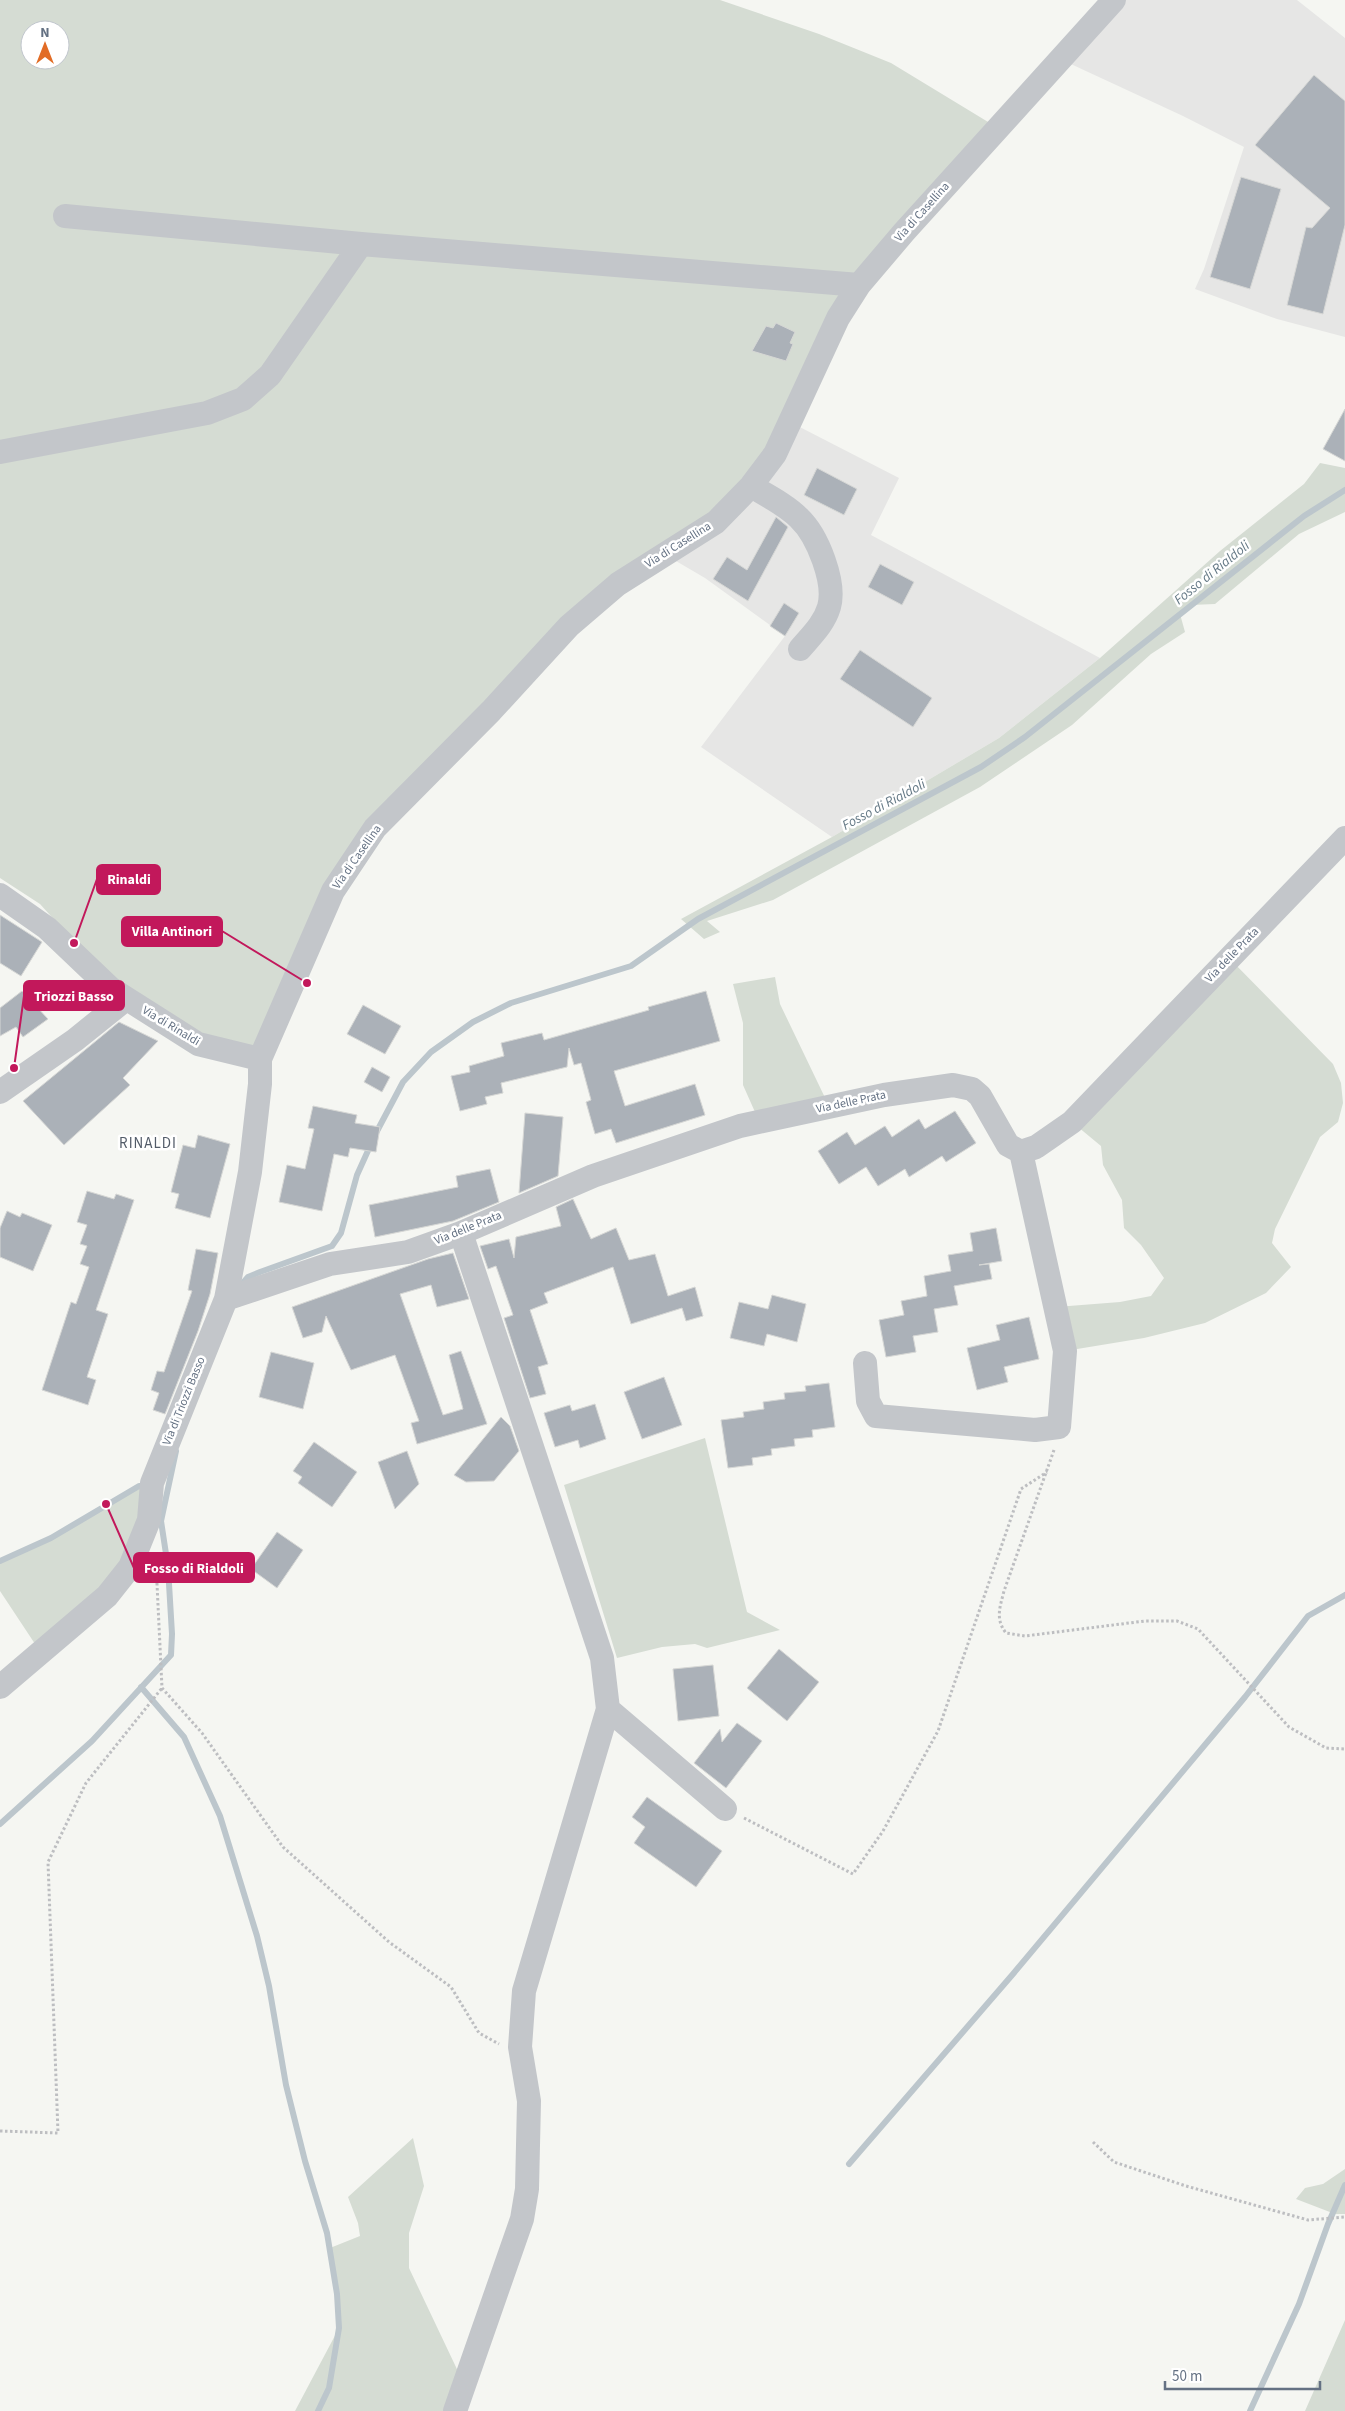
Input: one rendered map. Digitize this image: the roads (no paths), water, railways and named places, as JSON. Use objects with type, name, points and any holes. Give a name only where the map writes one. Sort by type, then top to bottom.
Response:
[{"type":"street","name":"Via di Casellina","points":[[260,1060],[333,890],[375,828],[491,711],[568,626],[618,584],[716,522],[751,486],[775,454],[838,318],[860,285],[904,232],[1114,0]]},
{"type":"street","points":[[65,216],[361,244],[860,285]]},
{"type":"street","points":[[0,452],[207,413],[243,399],[270,375],[361,244]]},
{"type":"street","points":[[751,486],[800,519],[826,566],[830,597],[828,608],[822,622],[800,649]]},
{"type":"street","name":"Via delle Prata","points":[[226,1299],[330,1264],[408,1252],[461,1233],[592,1176],[740,1126],[884,1095],[953,1085],[972,1089],[980,1096],[1008,1145],[1021,1152],[1036,1147],[1072,1122],[1345,838]]},
{"type":"street","name":"Via di Rinaldi","points":[[0,895],[47,928],[110,988],[126,999],[198,1044],[260,1060]]},
{"type":"street","points":[[0,1092],[75,1040],[126,999]]},
{"type":"street","name":"Via di Triozzi Basso","points":[[0,1687],[107,1596],[130,1567],[149,1520],[152,1483],[226,1299],[250,1172],[260,1084],[260,1060]]},
{"type":"street","points":[[865,1363],[868,1401],[876,1416],[1035,1430],[1059,1427],[1065,1351],[1021,1152]]},
{"type":"street","points":[[455,2411],[522,2219],[526,2189],[529,2101],[520,2047],[524,1991],[608,1709],[602,1658],[461,1233]]},
{"type":"street","points":[[608,1709],[725,1809]]},
{"type":"waterway","name":"Fosso di Rialdoli","points":[[376,1133],[403,1082],[431,1052],[473,1022],[511,1003],[631,966],[698,919],[981,767],[1025,737],[1304,516],[1345,490]]},
{"type":"waterway","points":[[241,1285],[248,1277],[332,1246],[341,1233],[357,1175],[371,1144]]},
{"type":"waterway","points":[[0,1824],[92,1741],[171,1655],[172,1634],[168,1567],[161,1521],[176,1451]]},
{"type":"waterway","name":"Fosso di Rialdoli","points":[[0,1561],[51,1538],[139,1486],[147,1488]]},
{"type":"waterway","points":[[849,2164],[1013,1974],[1245,1697],[1308,1616],[1345,1595]]},
{"type":"waterway","points":[[141,1687],[184,1737],[220,1816],[257,1936],[269,1986],[286,2085],[305,2161],[327,2233],[337,2294],[339,2328],[329,2388],[318,2411]]},
{"type":"waterway","points":[[1250,2411],[1299,2304],[1328,2224],[1345,2185]]},
{"type":"place","name":"Rinaldi","points":[[74,943]]},
{"type":"place","name":"Villa Antinori","points":[[307,983]]},
{"type":"place","name":"Triozzi Basso","points":[[14,1068]]},
{"type":"place","name":"Fosso di Rialdoli","points":[[106,1504]]},
{"type":"district","name":"RINALDI","points":[[148,1143]]}]
